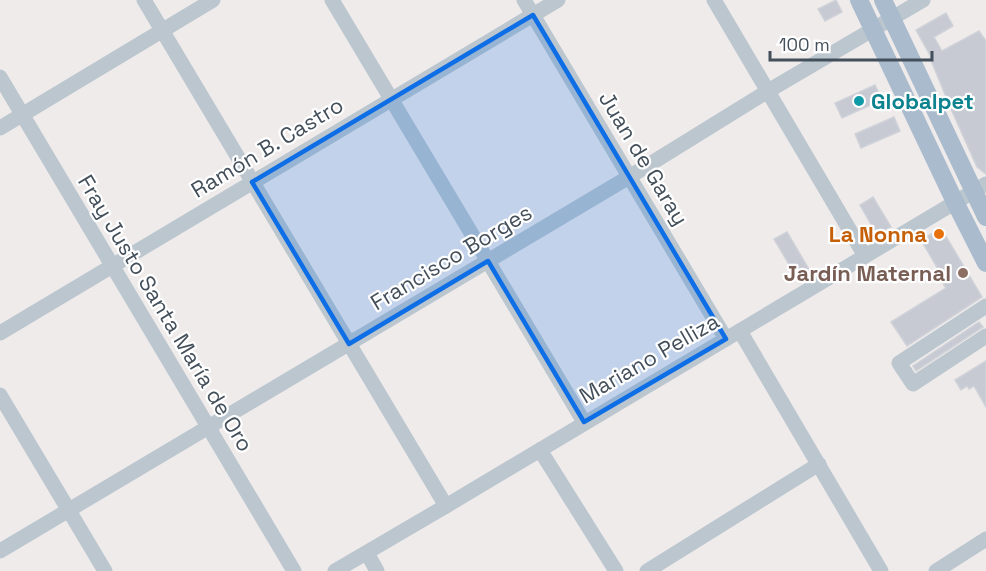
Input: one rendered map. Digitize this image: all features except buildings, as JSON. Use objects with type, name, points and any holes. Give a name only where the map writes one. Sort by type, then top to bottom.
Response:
[{"type":"main road","points":[[859,0],[986,263]]},
{"type":"main road","points":[[883,0],[980,188],[986,217]]},
{"type":"street","points":[[144,0],[446,506]]},
{"type":"street","points":[[0,128],[213,0]]},
{"type":"street","points":[[332,0],[584,422]]},
{"type":"street","name":"Juan de Garay","points":[[524,0],[726,339]]},
{"type":"street","name":"Ramón B. Castro","points":[[0,333],[558,0]]},
{"type":"street","points":[[714,0],[865,256]]},
{"type":"street","name":"Francisco Borges","points":[[0,551],[923,0]]},
{"type":"street","name":"Fray Justo Santa María de Oro","points":[[0,77],[294,571]]},
{"type":"street","name":"Mariano Pelliza","points":[[334,571],[980,188]]},
{"type":"street","points":[[986,306],[899,363],[913,384],[986,336]]},
{"type":"street","points":[[740,331],[881,571]]},
{"type":"street","points":[[0,395],[105,571]]},
{"type":"street","points":[[540,450],[615,571]]},
{"type":"street","points":[[647,571],[819,464]]},
{"type":"street","points":[[936,571],[986,539]]},
{"type":"street","points":[[367,553],[377,571]]},
{"type":"highlighted area","points":[[533,15],[726,339],[584,422],[488,261],[349,344],[252,182]]},
{"type":"place","name":"Globalpet","points":[[859,101]]},
{"type":"place","name":"La Nonna","points":[[939,234]]},
{"type":"place","name":"Jardín Maternal","points":[[963,273]]}]
